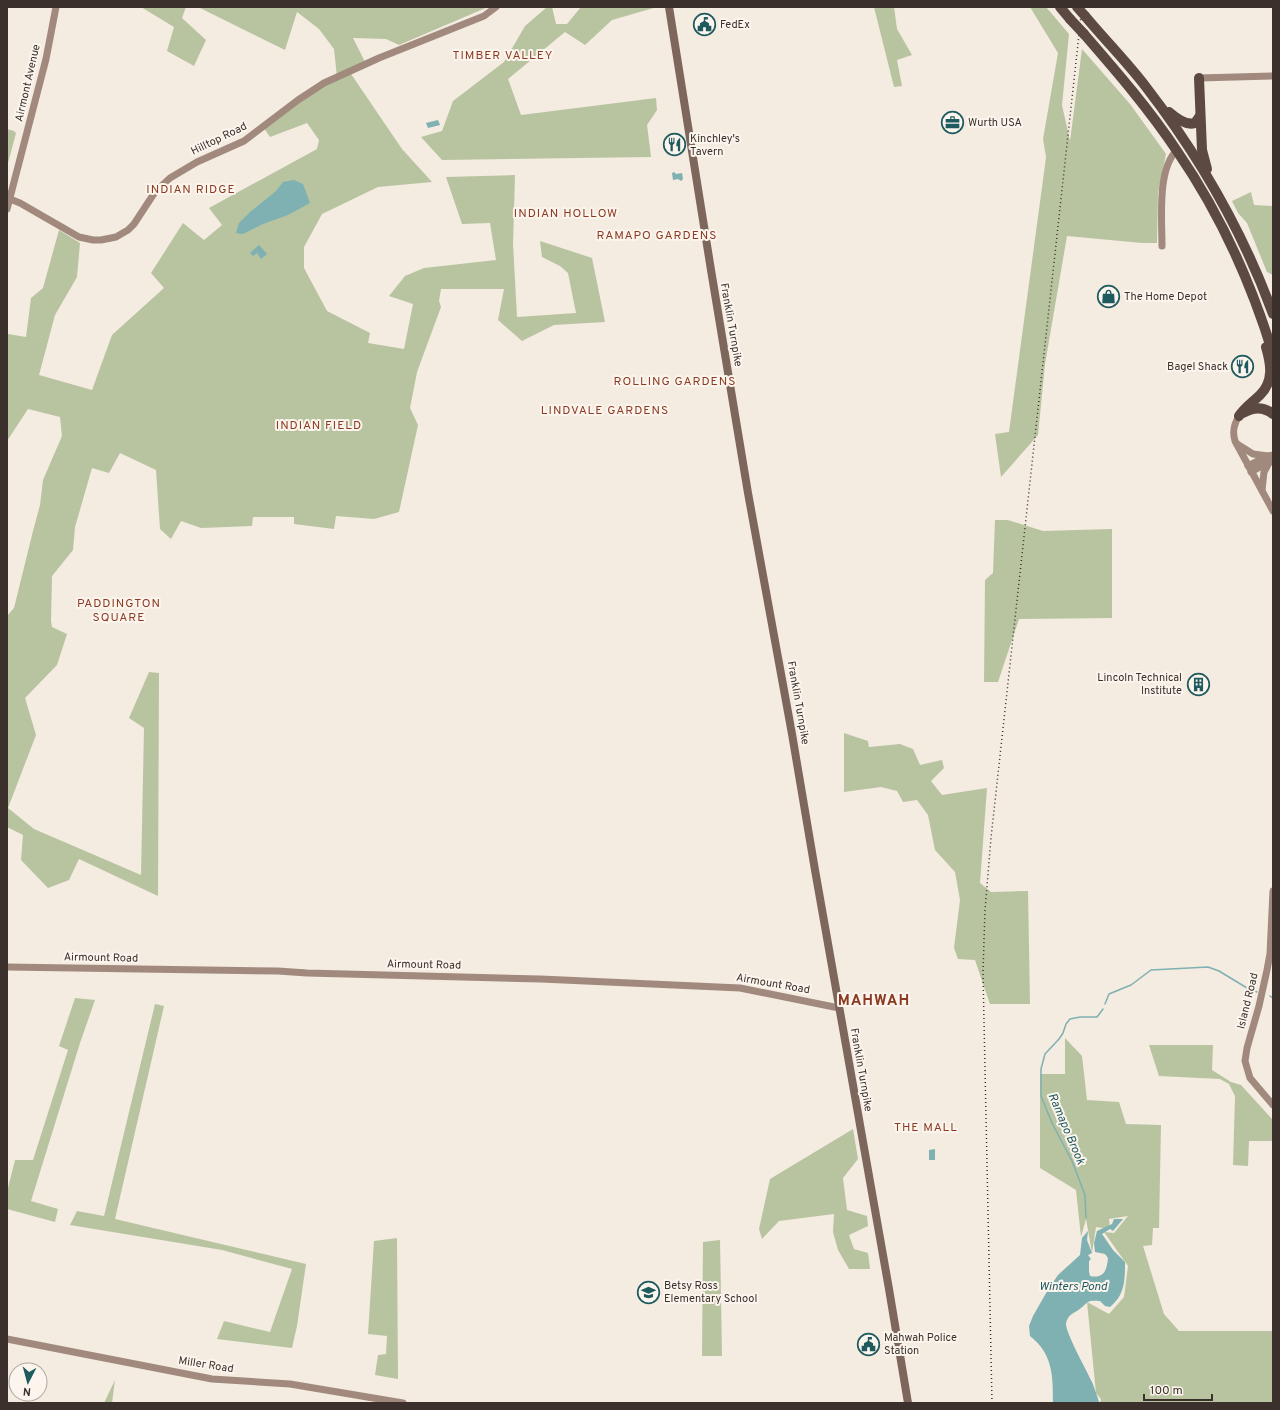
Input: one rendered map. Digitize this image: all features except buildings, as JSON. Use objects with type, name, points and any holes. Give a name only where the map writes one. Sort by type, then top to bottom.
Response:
[{"type":"highway","points":[[1060,7],[1136,94],[1177,150],[1203,192],[1233,250],[1252,295],[1273,354]]},
{"type":"highway","points":[[1077,7],[1160,105],[1188,145],[1212,183],[1236,226],[1273,314]]},
{"type":"highway","points":[[1199,78],[1202,150],[1212,183]]},
{"type":"highway","points":[[1160,105],[1175,118],[1188,124],[1195,123],[1200,116]]},
{"type":"highway","points":[[1256,271],[1273,295]]},
{"type":"highway","points":[[1240,416],[1244,408],[1261,394],[1267,384],[1271,368],[1265,346],[1269,341]]},
{"type":"highway","points":[[1240,416],[1247,411],[1256,408],[1265,409],[1273,414]]},
{"type":"main road","name":"Franklin Turnpike","points":[[669,7],[746,480],[792,734],[908,1403]]},
{"type":"street","name":"Airmont Avenue","points":[[7,209],[46,58],[56,7]]},
{"type":"street","name":"Hilltop Road","points":[[10,199],[20,203],[79,237],[101,240],[116,237],[128,230],[134,224],[155,192],[170,178],[197,162],[244,141],[298,100],[324,83],[379,58],[484,16],[496,7]]},
{"type":"street","points":[[1199,78],[1273,76]]},
{"type":"street","points":[[1162,246],[1163,178],[1173,153],[1177,150]]},
{"type":"street","points":[[1240,416],[1235,422],[1233,431],[1236,444],[1273,511]]},
{"type":"street","points":[[1236,444],[1249,452],[1271,458]]},
{"type":"street","points":[[1250,469],[1271,458]]},
{"type":"street","points":[[1262,490],[1264,472],[1271,458]]},
{"type":"street","name":"Island Road","points":[[1273,891],[1268,970],[1247,1048],[1245,1061],[1250,1078],[1273,1105]]},
{"type":"street","name":"Airmount Road","points":[[7,967],[278,971],[541,979],[740,988],[839,1008]]},
{"type":"street","name":"Miller Road","points":[[7,1339],[212,1379],[290,1384],[403,1403]]},
{"type":"green space","points":[[141,7],[186,7],[182,18],[206,40],[194,66],[167,51],[174,27]]},
{"type":"green space","points":[[198,7],[488,7],[399,45],[386,39],[353,38],[365,62],[349,71],[402,149],[432,182],[378,187],[322,214],[304,247],[304,268],[327,311],[370,333],[368,343],[404,349],[413,304],[389,296],[405,276],[424,268],[496,260],[490,223],[462,224],[446,177],[515,175],[513,244],[517,317],[576,313],[568,273],[560,266],[542,257],[540,241],[592,258],[605,322],[554,325],[522,341],[498,320],[504,289],[441,289],[439,301],[441,307],[417,372],[410,408],[418,425],[399,512],[374,519],[336,516],[334,529],[294,524],[294,517],[253,517],[252,526],[201,528],[181,521],[171,539],[160,529],[156,470],[120,453],[109,473],[92,468],[75,527],[73,550],[52,576],[52,627],[67,634],[57,665],[25,698],[36,735],[8,808],[34,829],[141,875],[144,728],[129,718],[149,672],[159,673],[158,896],[79,859],[69,880],[48,888],[21,860],[23,835],[7,827],[7,616],[14,608],[40,505],[43,480],[62,436],[60,417],[28,409],[7,441],[8,334],[26,337],[31,298],[43,288],[59,230],[80,243],[77,277],[55,315],[39,375],[92,390],[112,335],[164,288],[151,273],[183,223],[204,240],[222,225],[209,208],[317,149],[319,140],[307,123],[270,137],[263,127],[337,77],[334,49],[319,29],[297,12],[285,50]]},
{"type":"green space","points":[[547,7],[552,7],[556,24],[567,24],[581,7],[657,7],[612,20],[585,45],[565,32],[508,79],[521,115],[656,98],[657,110],[647,125],[651,157],[442,160],[421,137],[442,131],[453,101],[504,62],[525,26]]},
{"type":"green space","points":[[874,7],[894,7],[897,29],[912,55],[897,60],[902,86],[894,87]]},
{"type":"green space","points":[[1030,7],[1046,7],[1069,34],[1062,105],[1070,141],[1082,49],[1130,104],[1166,154],[1158,193],[1157,243],[1067,236],[1045,364],[1038,435],[1001,477],[995,434],[1009,432],[1046,157],[1043,139],[1058,53]]},
{"type":"green space","points":[[7,129],[16,133],[7,167]]},
{"type":"green space","points":[[1251,192],[1254,205],[1273,206],[1273,275],[1267,272],[1247,223],[1238,213],[1232,201]]},
{"type":"green space","points":[[995,520],[1008,520],[1043,531],[1112,529],[1112,618],[1019,619],[998,682],[984,682],[985,580],[993,573]]},
{"type":"green space","points":[[844,733],[868,741],[869,747],[900,744],[913,749],[920,765],[942,760],[944,768],[931,781],[942,795],[987,788],[980,883],[991,892],[1028,891],[1030,1004],[990,1004],[975,960],[958,959],[954,948],[960,900],[955,872],[935,850],[928,815],[917,800],[903,802],[897,791],[881,787],[844,792]]},
{"type":"green space","points":[[75,998],[95,1000],[80,1043],[31,1201],[58,1209],[55,1222],[7,1209],[7,1192],[15,1160],[33,1160],[68,1050],[59,1046]]},
{"type":"green space","points":[[155,1004],[164,1006],[115,1219],[306,1264],[297,1326],[292,1348],[217,1339],[224,1321],[270,1332],[292,1269],[222,1250],[70,1225],[77,1211],[104,1216]]},
{"type":"green space","points":[[1065,1038],[1082,1056],[1087,1100],[1119,1102],[1126,1124],[1161,1125],[1159,1228],[1153,1228],[1152,1245],[1143,1246],[1164,1314],[1179,1331],[1273,1331],[1273,1403],[1100,1403],[1101,1399],[1096,1393],[1087,1302],[1109,1314],[1124,1297],[1128,1266],[1104,1232],[1114,1233],[1128,1216],[1109,1219],[1110,1229],[1096,1227],[1092,1253],[1086,1219],[1081,1237],[1076,1190],[1040,1168],[1040,1074],[1065,1074]]},
{"type":"green space","points":[[1149,1045],[1213,1045],[1212,1070],[1231,1082],[1241,1085],[1273,1120],[1273,1141],[1249,1141],[1248,1166],[1233,1165],[1235,1096],[1229,1084],[1220,1079],[1159,1076]]},
{"type":"green space","points":[[853,1129],[858,1159],[843,1178],[847,1210],[867,1216],[868,1226],[849,1235],[854,1249],[868,1253],[870,1269],[849,1269],[838,1250],[833,1232],[834,1214],[779,1221],[762,1239],[759,1229],[770,1179]]},
{"type":"green space","points":[[397,1238],[398,1379],[375,1375],[378,1355],[386,1354],[387,1336],[368,1334],[374,1241]]},
{"type":"green space","points":[[720,1240],[722,1356],[702,1356],[703,1242]]},
{"type":"green space","points":[[115,1380],[112,1403],[104,1403]]},
{"type":"water","points":[[438,120],[440,125],[428,128],[426,123]]},
{"type":"water","points":[[674,172],[676,174],[682,173],[683,179],[681,181],[678,179],[673,180],[672,173]]},
{"type":"water","points":[[294,180],[303,184],[310,203],[288,215],[263,224],[243,234],[236,233],[239,223],[250,212],[276,191],[283,182]]},
{"type":"water","points":[[259,245],[267,254],[261,259],[257,253],[253,256],[250,253]]},
{"type":"water","points":[[935,1149],[935,1160],[929,1160],[929,1150]]},
{"type":"water","name":"Winters Pond","points":[[1114,1219],[1123,1219],[1113,1231],[1110,1229],[1102,1234],[1113,1250],[1125,1262],[1123,1287],[1119,1297],[1110,1307],[1105,1306],[1100,1301],[1089,1302],[1070,1316],[1066,1323],[1069,1334],[1092,1382],[1099,1402],[1053,1403],[1053,1384],[1050,1366],[1043,1350],[1030,1336],[1029,1326],[1033,1316],[1058,1275],[1080,1255],[1082,1238],[1088,1231],[1087,1240],[1092,1253],[1088,1255],[1091,1259],[1089,1261],[1090,1276],[1095,1277],[1104,1273],[1108,1258],[1105,1254],[1095,1252],[1094,1243],[1097,1231],[1112,1224]]},
{"type":"waterway","name":"Ramapo Brook","points":[[1105,1004],[1109,994],[1131,985],[1151,970],[1208,967],[1219,971],[1247,988],[1257,992]]},
{"type":"waterway","name":"Ramapo Brook","points":[[1086,1218],[1085,1195],[1072,1161],[1052,1123],[1041,1096],[1041,1069],[1045,1054],[1059,1039],[1070,1019],[1080,1017],[1097,1017],[1103,1009]]},
{"type":"railway","points":[[992,1403],[983,973],[985,910],[991,838],[1082,7]]},
{"type":"place","name":"FedEx","points":[[705,25]]},
{"type":"place","name":"Wurth USA","points":[[952,123]]},
{"type":"place","name":"Kinchley's Tavern","points":[[674,145]]},
{"type":"place","name":"The Home Depot","points":[[1108,297]]},
{"type":"place","name":"Bagel Shack","points":[[1243,367]]},
{"type":"place","name":"Lincoln Technical Institute","points":[[1198,684]]},
{"type":"place","name":"Betsy Ross Elementary School","points":[[649,1292]]},
{"type":"place","name":"Mahwah Police Station","points":[[868,1344]]},
{"type":"district","name":"TIMBER VALLEY","points":[[503,56]]},
{"type":"district","name":"INDIAN RIDGE","points":[[191,190]]},
{"type":"district","name":"INDIAN HOLLOW","points":[[566,214]]},
{"type":"district","name":"RAMAPO GARDENS","points":[[657,236]]},
{"type":"district","name":"ROLLING GARDENS","points":[[675,382]]},
{"type":"district","name":"LINDVALE GARDENS","points":[[605,411]]},
{"type":"district","name":"INDIAN FIELD","points":[[319,426]]},
{"type":"district","name":"PADDINGTON SQUARE","points":[[119,611]]},
{"type":"district","name":"MAHWAH","points":[[874,1001]]},
{"type":"district","name":"THE MALL","points":[[926,1128]]}]
